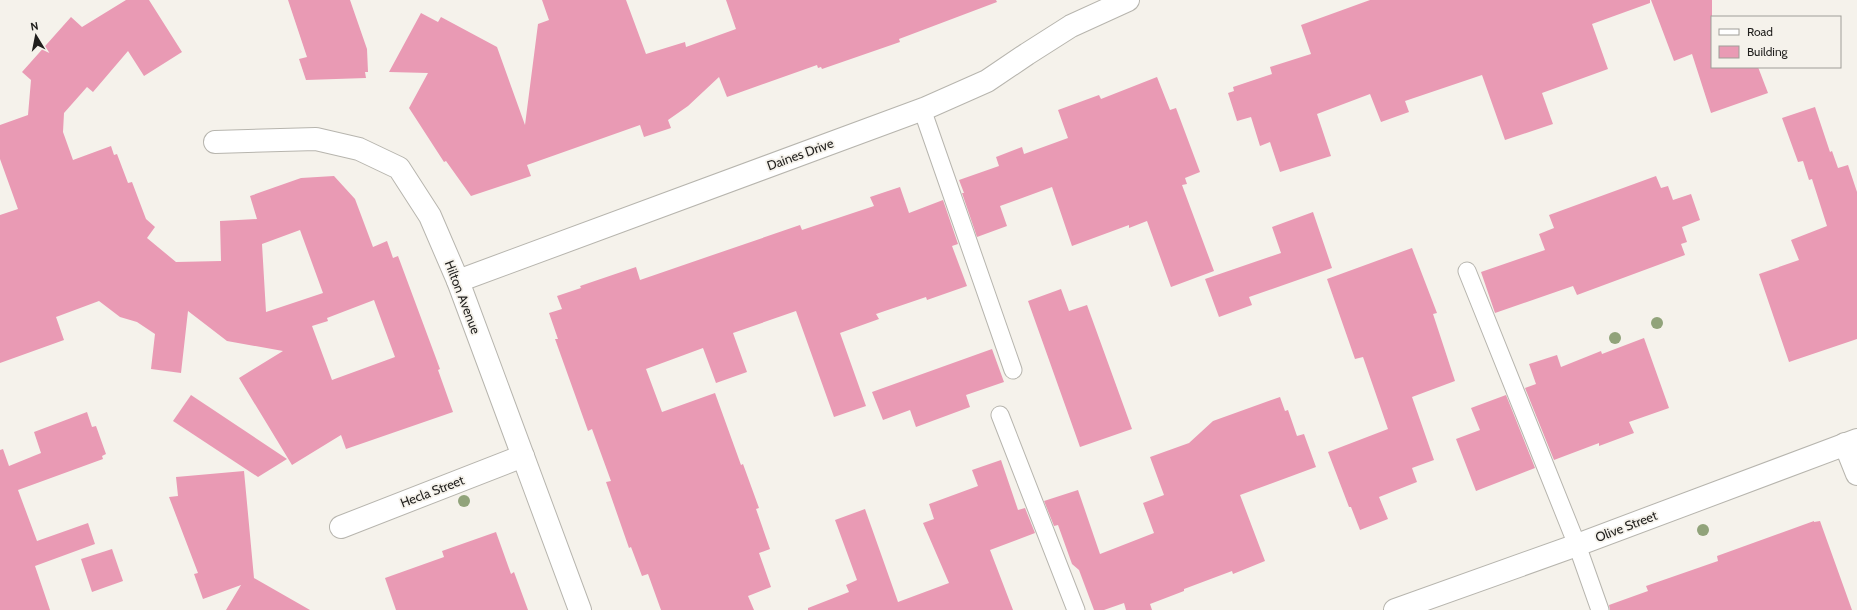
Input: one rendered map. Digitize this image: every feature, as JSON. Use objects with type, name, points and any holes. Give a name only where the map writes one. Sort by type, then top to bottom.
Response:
[{"type":"street","name":"Daines Drive","points":[[458,281],[922,109],[987,81],[1071,26],[1128,0]]},
{"type":"street","name":"Hilton Avenue","points":[[215,142],[316,138],[359,149],[398,168],[430,216],[458,281],[580,610]]},
{"type":"street","name":"Olive Street","points":[[1395,610],[1576,545],[1851,442]]},
{"type":"street","points":[[1851,442],[1857,474]]},
{"type":"street","name":"Hecla Street","points":[[341,527],[523,456]]},
{"type":"lane","points":[[922,109],[1013,370]]},
{"type":"lane","points":[[1467,271],[1576,545],[1600,610]]},
{"type":"lane","points":[[1000,414],[1076,610]]},
{"type":"building","points":[[126,0],[149,0],[182,52],[144,76],[128,51],[93,92],[87,87],[64,113],[63,132],[73,160],[111,146],[114,155],[117,154],[128,183],[132,182],[146,219],[155,227],[147,238],[176,262],[221,261],[220,221],[257,219],[250,196],[301,178],[334,176],[355,199],[373,247],[387,241],[393,258],[398,256],[440,369],[438,370],[453,412],[346,449],[341,435],[292,465],[239,378],[283,351],[227,341],[188,311],[181,373],[151,369],[155,334],[137,322],[120,317],[99,301],[56,317],[64,340],[0,363],[0,215],[18,209],[0,159],[0,125],[28,115],[31,80],[22,72],[71,17],[82,27]],"holes":[[[300,230],[323,293],[266,312],[262,244]],[[374,300],[395,357],[332,380],[312,326],[328,321],[327,318]]]},
{"type":"building","points":[[288,0],[350,0],[367,49],[368,72],[365,72],[366,78],[306,80],[299,59],[307,57]]},
{"type":"building","points":[[542,0],[626,0],[646,54],[685,42],[686,47],[736,29],[726,0],[996,0],[997,2],[899,39],[900,42],[822,69],[821,67],[818,68],[817,65],[727,97],[719,77],[688,106],[668,120],[671,128],[644,137],[640,125],[527,165],[531,176],[471,196],[446,161],[444,162],[409,108],[428,73],[389,72],[421,13],[438,22],[441,17],[497,47],[525,125],[538,24],[549,20]]},
{"type":"building","points":[[1370,0],[1650,0],[1650,3],[1592,24],[1608,69],[1542,93],[1553,124],[1505,140],[1482,75],[1405,101],[1409,112],[1381,122],[1370,94],[1317,114],[1331,156],[1280,172],[1270,142],[1260,146],[1251,117],[1237,121],[1228,93],[1234,91],[1233,87],[1272,74],[1270,67],[1311,54],[1301,25]]},
{"type":"building","points":[[1651,0],[1712,0],[1711,68],[1758,68],[1768,93],[1711,113],[1692,54],[1674,61]]},
{"type":"building","points":[[1157,77],[1170,110],[1176,108],[1200,172],[1185,178],[1187,184],[1182,185],[1214,271],[1171,287],[1147,221],[1129,228],[1129,225],[1072,246],[1052,187],[1000,206],[1007,226],[977,237],[959,180],[999,166],[996,157],[1022,147],[1024,154],[1068,138],[1058,110],[1099,95],[1101,99]]},
{"type":"building","points":[[1815,107],[1830,152],[1832,151],[1838,168],[1848,165],[1857,192],[1857,339],[1789,362],[1759,274],[1799,260],[1791,240],[1827,226],[1812,179],[1809,180],[1803,161],[1798,162],[1782,118]]},
{"type":"building","points":[[1656,176],[1661,188],[1668,186],[1673,200],[1691,194],[1700,220],[1682,227],[1687,242],[1681,244],[1685,255],[1577,295],[1573,286],[1495,313],[1481,272],[1545,250],[1539,234],[1554,228],[1549,215]]},
{"type":"building","points":[[900,187],[909,213],[943,200],[958,244],[952,246],[967,286],[927,300],[926,297],[876,314],[879,319],[840,333],[866,406],[834,417],[796,311],[733,333],[747,372],[716,383],[703,348],[646,369],[662,412],[715,393],[741,465],[743,464],[759,508],[756,509],[770,549],[759,553],[771,587],[748,596],[754,610],[661,610],[648,574],[642,576],[631,547],[629,548],[606,482],[611,481],[592,429],[588,431],[555,339],[558,339],[549,313],[562,309],[557,296],[581,288],[580,286],[636,267],[640,280],[800,225],[802,230],[874,206],[870,197]]},
{"type":"building","points":[[1313,212],[1332,268],[1249,297],[1252,305],[1219,317],[1205,279],[1281,253],[1272,227]]},
{"type":"building","points":[[1412,248],[1437,313],[1433,314],[1455,381],[1412,397],[1434,460],[1412,468],[1417,482],[1379,497],[1388,519],[1360,530],[1351,507],[1349,507],[1328,452],[1388,429],[1363,357],[1355,359],[1327,279]]},
{"type":"building","points":[[1061,289],[1069,311],[1087,305],[1132,429],[1080,447],[1028,301]]},
{"type":"building","points":[[1644,338],[1669,408],[1629,422],[1634,433],[1599,446],[1599,443],[1554,460],[1525,388],[1536,384],[1529,364],[1557,355],[1561,367],[1601,351],[1602,354]]},
{"type":"building","points":[[992,349],[1004,382],[966,395],[970,407],[916,427],[910,410],[883,420],[872,392]]},
{"type":"building","points":[[191,395],[287,459],[258,477],[173,421]]},
{"type":"building","points":[[1506,395],[1535,468],[1476,491],[1456,439],[1480,430],[1471,408]]},
{"type":"building","points":[[1280,397],[1285,411],[1288,410],[1297,436],[1304,434],[1316,467],[1240,495],[1265,561],[1233,574],[1232,571],[1184,589],[1184,591],[1150,604],[1152,610],[1126,610],[1124,603],[1104,610],[1094,610],[1079,570],[1072,564],[1058,525],[1054,526],[1044,501],[1078,490],[1100,554],[1154,533],[1143,503],[1164,495],[1150,457],[1189,443],[1213,421]]},
{"type":"building","points":[[87,412],[92,427],[96,426],[106,454],[102,456],[103,459],[18,490],[37,541],[88,523],[95,544],[35,566],[50,610],[0,610],[0,450],[3,449],[9,466],[41,453],[34,432]]},
{"type":"building","points":[[1001,460],[1018,510],[1025,508],[1035,533],[990,550],[1013,610],[808,610],[808,608],[849,592],[846,585],[857,580],[835,520],[865,509],[898,602],[949,583],[923,523],[934,519],[929,504],[978,486],[972,470]]},
{"type":"building","points":[[244,471],[254,578],[310,610],[226,610],[241,585],[203,599],[194,574],[198,573],[169,497],[178,496],[176,477]]},
{"type":"building","points":[[1814,521],[1820,521],[1852,610],[1610,610],[1609,605],[1648,591],[1646,586],[1718,561],[1717,556]]},
{"type":"building","points":[[496,532],[511,574],[514,572],[528,610],[396,610],[385,578],[444,557],[442,551]]},
{"type":"building","points":[[112,549],[123,581],[92,592],[81,559]]}]
